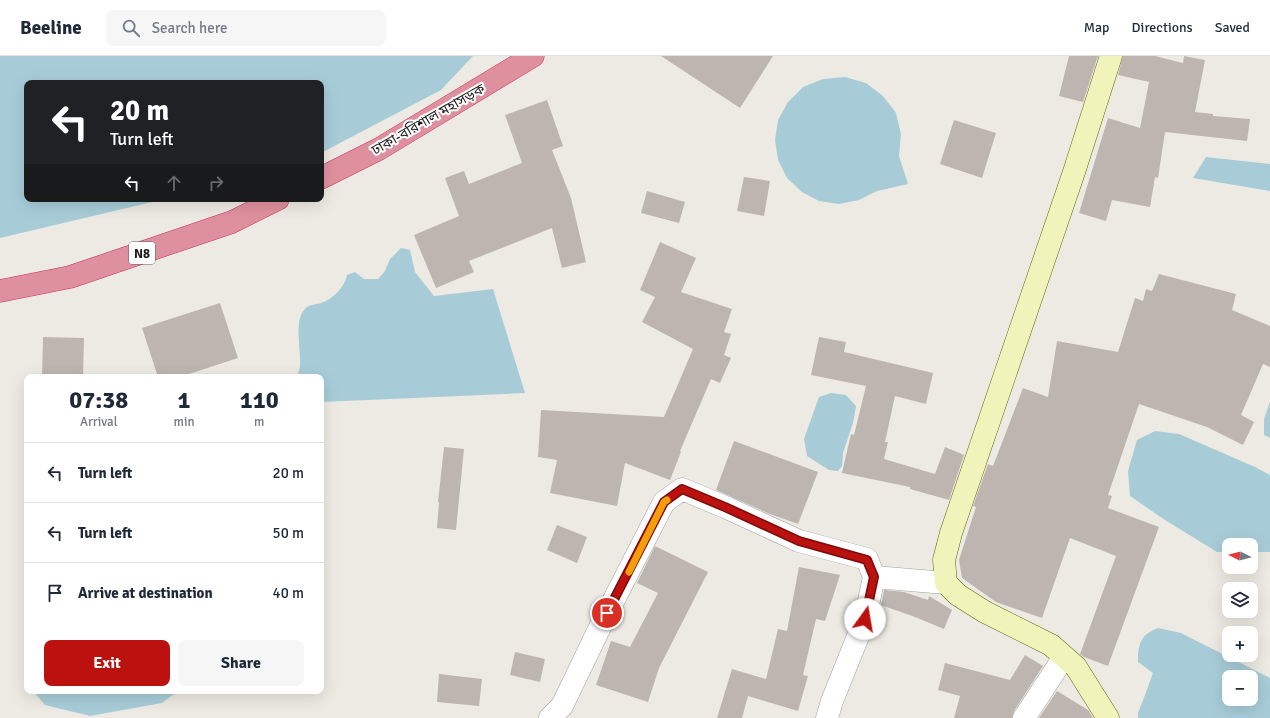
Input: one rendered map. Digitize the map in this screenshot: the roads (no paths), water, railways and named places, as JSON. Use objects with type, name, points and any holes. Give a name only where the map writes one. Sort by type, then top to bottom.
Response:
[{"type":"highway","name":"ঢাকা-বরিশাল মহাসড়ক","points":[[324,176],[379,149],[533,56]]},
{"type":"highway","name":"N8","points":[[0,291],[70,277],[232,222],[272,202]]},
{"type":"street","points":[[1108,718],[1076,667],[1051,646],[980,609],[958,595],[946,583],[944,560],[951,533],[1111,56]]},
{"type":"street","points":[[550,718],[562,706],[601,625],[664,502],[682,489],[799,541],[867,560],[874,577],[865,619],[832,701],[827,718]]},
{"type":"street","points":[[874,577],[946,583]]},
{"type":"street","points":[[1024,718],[1064,657]]},
{"type":"water","points":[[0,56],[473,56],[441,90],[324,151],[324,80],[24,80],[24,202],[152,202],[0,238]]},
{"type":"water","points":[[845,77],[866,83],[883,96],[896,113],[901,134],[899,156],[908,184],[877,191],[859,200],[839,204],[819,201],[802,192],[787,178],[778,160],[775,140],[778,120],[788,102],[803,87],[823,79]]},
{"type":"water","points":[[1206,157],[1270,164],[1270,191],[1193,178]]},
{"type":"water","points":[[401,248],[410,250],[415,272],[434,296],[493,289],[525,393],[324,402],[324,374],[298,374],[300,365],[299,321],[301,315],[306,308],[319,304],[334,296],[344,284],[347,275],[355,272],[364,279],[378,279],[385,271],[390,259]]},
{"type":"water","points":[[831,393],[846,395],[856,406],[853,423],[843,453],[842,466],[838,471],[829,470],[807,456],[804,439],[819,397]]},
{"type":"water","points":[[1270,402],[1270,438],[1264,435],[1264,419]]},
{"type":"water","points":[[1155,431],[1179,434],[1270,475],[1270,552],[1258,552],[1258,538],[1222,538],[1222,552],[1217,552],[1165,520],[1130,496],[1128,471],[1137,440]]},
{"type":"water","points":[[1158,628],[1181,633],[1222,654],[1222,662],[1238,662],[1254,670],[1222,670],[1222,706],[1258,706],[1258,672],[1270,678],[1270,718],[1138,718],[1138,713],[1153,673],[1138,662],[1141,641],[1147,634]]},
{"type":"water","points":[[36,694],[174,694],[162,703],[90,716],[45,705]]}]
